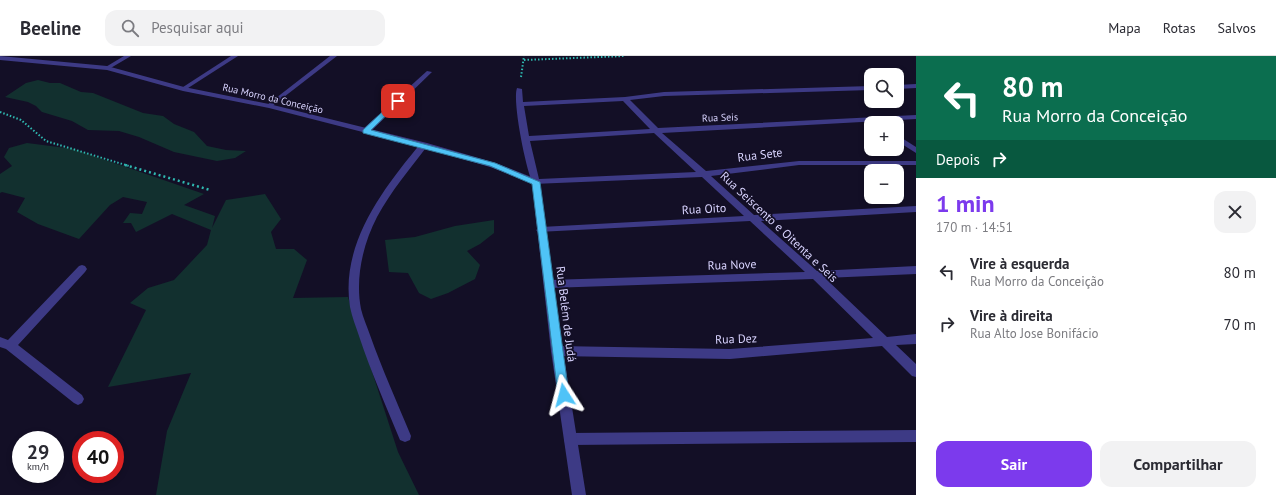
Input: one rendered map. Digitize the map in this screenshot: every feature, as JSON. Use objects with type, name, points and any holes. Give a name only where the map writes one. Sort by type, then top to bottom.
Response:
[{"type":"street","points":[[106,68],[128,56]]},
{"type":"street","points":[[183,89],[235,56]]},
{"type":"street","points":[[269,106],[334,56]]},
{"type":"street","name":"Rua Morro da Conceição","points":[[0,58],[106,68],[183,89],[269,106],[424,146],[493,165],[536,182]]},
{"type":"street","points":[[366,131],[429,72]]},
{"type":"street","points":[[904,86],[916,86]]},
{"type":"street","points":[[519,104],[625,99],[664,94],[864,88]]},
{"type":"street","name":"Rua Belém de Judá","points":[[519,89],[519,104],[525,139],[536,182],[557,351],[579,495]]},
{"type":"street","name":"Rua Seiscento e Oitenta e Seis","points":[[625,99],[656,130],[814,275],[916,372]]},
{"type":"street","name":"Rua Seis","points":[[904,118],[916,117]]},
{"type":"street","name":"Rua Seis","points":[[525,139],[656,130],[864,122]]},
{"type":"street","points":[[904,142],[916,151]]},
{"type":"street","points":[[405,436],[374,365],[355,306],[354,267],[372,216],[395,179],[424,146]]},
{"type":"street","name":"Rua Sete","points":[[536,182],[705,174],[799,163],[916,163]]},
{"type":"street","name":"Rua Oito","points":[[541,230],[916,209]]},
{"type":"street","points":[[78,399],[5,344],[82,270]]},
{"type":"street","name":"Rua Nove","points":[[549,284],[916,270]]},
{"type":"street","name":"Rua Dez","points":[[557,351],[730,354],[916,339]]},
{"type":"street","points":[[570,438],[916,436]]},
{"type":"path","points":[[519,89],[524,56]]},
{"type":"path","points":[[524,60],[625,56]]},
{"type":"path","points":[[0,112],[21,120],[46,141],[210,190]]},
{"type":"green space","points":[[38,80],[50,83],[60,83],[81,92],[93,93],[143,113],[163,116],[174,124],[194,132],[207,146],[226,150],[246,151],[235,158],[217,161],[174,152],[139,137],[119,131],[88,130],[72,121],[42,112],[36,106],[28,102],[5,97],[26,83]]},
{"type":"green space","points":[[27,143],[74,149],[204,194],[184,205],[215,216],[212,228],[226,200],[265,194],[281,219],[271,232],[276,249],[294,249],[307,260],[293,298],[348,297],[398,452],[419,495],[156,495],[167,431],[191,373],[108,387],[146,310],[130,303],[148,288],[174,280],[207,245],[211,230],[172,214],[136,232],[131,223],[123,223],[130,213],[142,214],[147,202],[123,197],[110,205],[79,239],[38,224],[17,212],[25,198],[2,192],[0,193],[0,174],[12,166],[4,157],[9,148]]},
{"type":"green space","points":[[494,220],[494,233],[480,244],[467,251],[480,265],[475,279],[448,293],[431,299],[419,293],[408,273],[389,272],[385,240],[415,237],[455,226]]},
{"type":"route","points":[[398,101],[366,131],[493,165],[536,182],[541,230],[564,395]]}]
